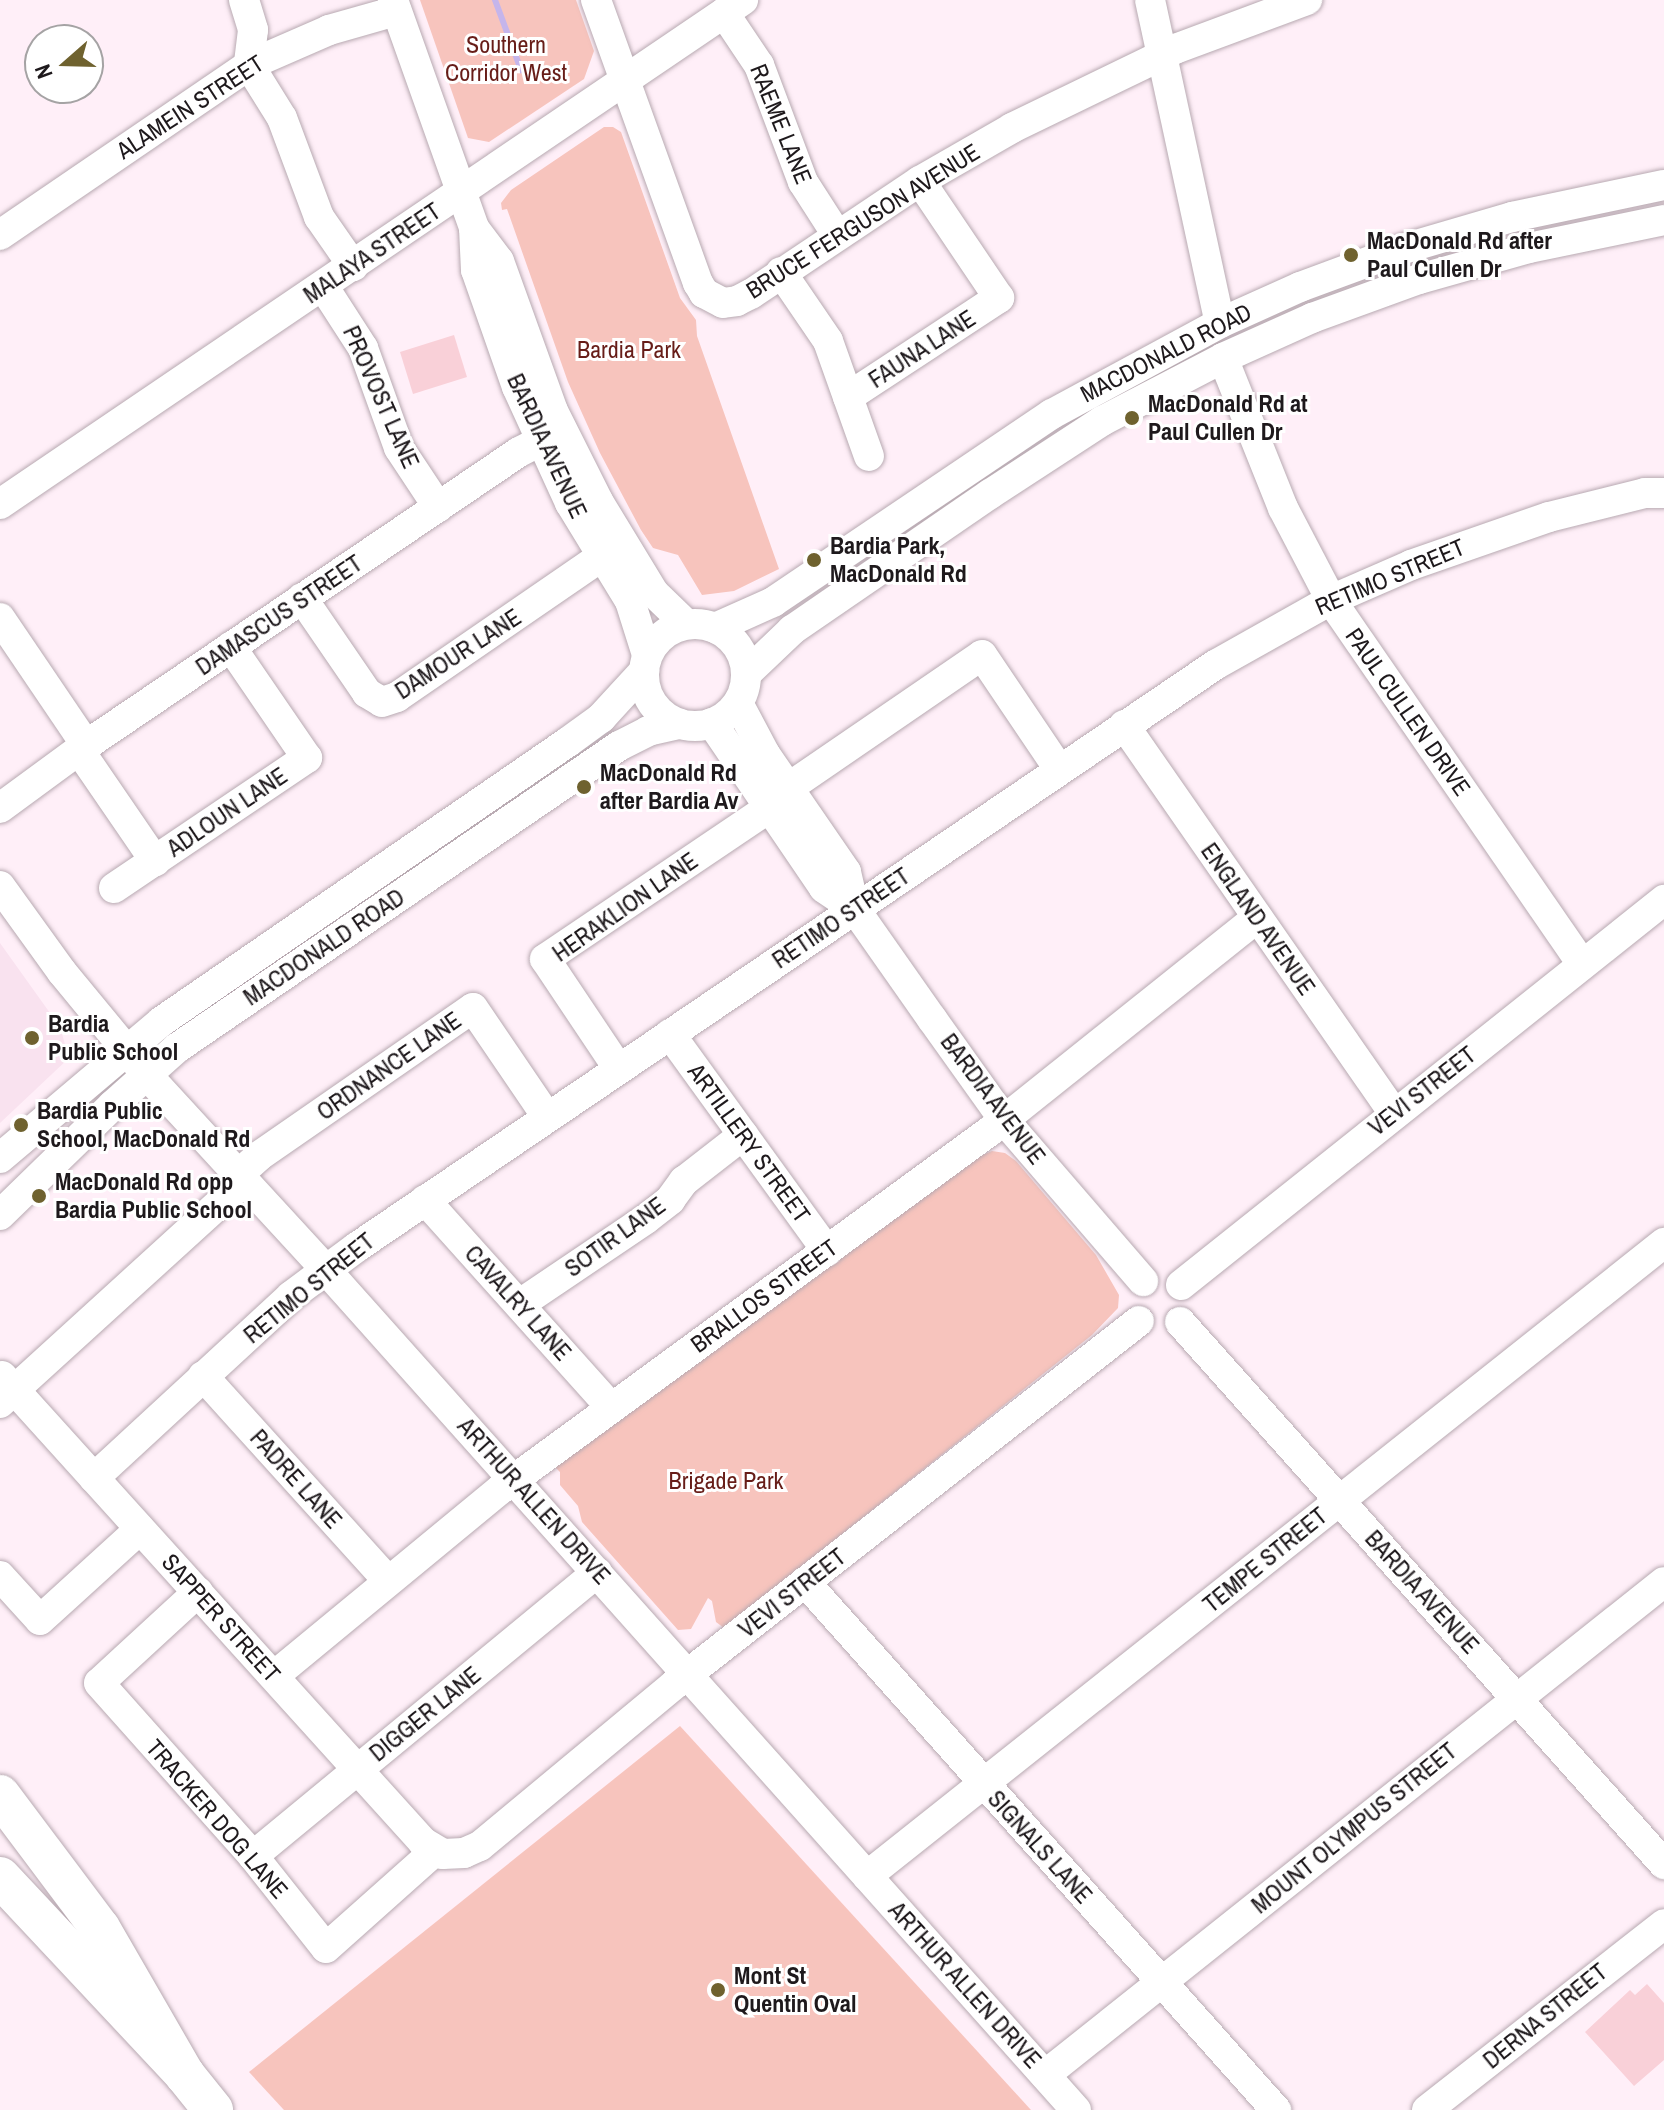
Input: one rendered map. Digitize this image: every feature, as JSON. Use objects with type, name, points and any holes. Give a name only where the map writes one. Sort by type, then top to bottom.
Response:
[{"type":"main road","points":[[0,1795],[100,1928],[185,2075]]},
{"type":"main road","points":[[0,1877],[185,2075],[213,2110]]},
{"type":"street","points":[[244,0],[253,30],[249,65],[282,118],[319,217],[353,266]]},
{"type":"street","name":"BRUCE FERGUSON AVENUE","points":[[596,0],[704,293],[723,303],[737,301],[920,181],[1012,128],[1162,55],[1307,0]]},
{"type":"street","points":[[1150,0],[1220,323]]},
{"type":"street","name":"ALAMEIN STREET","points":[[0,235],[249,65],[394,5]]},
{"type":"street","name":"BARDIA AVENUE","points":[[394,5],[474,228],[476,270],[601,557],[630,601],[646,663]]},
{"type":"street","name":"MALAYA STREET","points":[[0,504],[734,7]]},
{"type":"street","name":"RAEME LANE","points":[[734,7],[763,73],[803,182],[837,235]]},
{"type":"street","name":"FAUNA LANE","points":[[848,397],[999,298],[920,181]]},
{"type":"street","name":"MACDONALD ROAD","points":[[700,626],[773,602],[1052,414],[1220,323],[1300,287],[1403,249],[1512,217],[1664,185]]},
{"type":"street","name":"MACDONALD ROAD","points":[[742,688],[792,630],[990,494],[1102,421],[1223,358],[1312,318],[1419,279],[1529,248],[1664,220]]},
{"type":"street","name":"FAUNA LANE","points":[[781,272],[828,341],[869,456]]},
{"type":"street","name":"PROVOST LANE","points":[[323,286],[363,348],[399,448],[438,507]]},
{"type":"street","name":"PAUL CULLEN DRIVE","points":[[1223,358],[1277,496],[1331,600],[1582,964]]},
{"type":"street","name":"BARDIA AVENUE","points":[[550,435],[598,501],[654,593],[700,626]]},
{"type":"street","name":"DAMASCUS STREET","points":[[0,808],[83,747],[302,598],[550,435]]},
{"type":"street","name":"RETIMO STREET","points":[[94,1478],[291,1296],[326,1270],[618,1068],[1215,665],[1331,600],[1482,538],[1604,503],[1645,493],[1664,493]]},
{"type":"street","name":"DAMOUR LANE","points":[[302,598],[367,693],[382,702],[397,697],[601,557]]},
{"type":"street","name":"ADLOUN LANE","points":[[0,618],[155,861]]},
{"type":"street","points":[[700,626],[737,646],[742,688],[727,715],[712,723],[679,724],[652,703],[645,688],[646,663],[657,640],[700,626]]},
{"type":"street","name":"ADLOUN LANE","points":[[114,888],[307,758],[231,647]]},
{"type":"street","name":"HERAKLION LANE","points":[[618,1068],[545,959],[982,655],[1059,769]]},
{"type":"street","name":"MACDONALD ROAD","points":[[0,1158],[125,1049],[225,974],[601,718],[646,663]]},
{"type":"street","name":"BARDIA AVENUE","points":[[742,688],[779,798]]},
{"type":"street","name":"BARDIA AVENUE","points":[[712,723],[846,872],[854,908],[1004,1120],[1143,1281]]},
{"type":"street","name":"MACDONALD ROAD","points":[[0,1215],[177,1048],[619,746],[648,731],[679,724]]},
{"type":"street","name":"ENGLAND AVENUE","points":[[1124,725],[1394,1113]]},
{"type":"street","name":"ARTHUR ALLEN DRIVE","points":[[0,886],[62,972],[146,1074],[326,1270],[1076,2110]]},
{"type":"street","name":"VEVI STREET","points":[[1181,1285],[1664,900]]},
{"type":"street","name":"BRALLOS STREET","points":[[274,1676],[514,1480],[1004,1120],[1257,918]]},
{"type":"street","name":"ORDNANCE LANE","points":[[5,1390],[241,1178],[259,1156],[473,1008],[547,1117]]},
{"type":"street","name":"ARTILLERY STREET","points":[[670,1034],[827,1251]]},
{"type":"street","name":"SOTIR LANE","points":[[520,1304],[646,1219],[670,1200],[684,1181],[743,1135]]},
{"type":"street","name":"CAVALRY LANE","points":[[425,1200],[611,1407]]},
{"type":"street","name":"TEMPE STREET","points":[[867,1876],[1664,1243]]},
{"type":"street","points":[[1167,1276],[1181,1285],[1187,1307],[1180,1322],[1164,1330],[1155,1330],[1139,1321],[1134,1313],[1133,1295],[1143,1281],[1167,1276]]},
{"type":"street","name":"VEVI STREET","points":[[439,1852],[464,1853],[480,1846],[805,1582],[1139,1321]]},
{"type":"street","name":"BARDIA AVENUE","points":[[1180,1322],[1664,1864]]},
{"type":"street","name":"PADRE LANE","points":[[203,1376],[388,1581]]},
{"type":"street","name":"SAPPER STREET","points":[[5,1390],[94,1478],[357,1769],[439,1852]]},
{"type":"street","points":[[0,1576],[40,1620],[140,1529]]},
{"type":"street","name":"DIGGER LANE","points":[[253,1856],[597,1572]]},
{"type":"street","name":"SIGNALS LANE","points":[[805,1582],[1276,2110]]},
{"type":"street","name":"MOUNT OLYMPUS STREET","points":[[1045,2075],[1664,1582]]},
{"type":"street","name":"TRACKER DOG LANE","points":[[198,1592],[99,1683],[253,1856],[326,1948],[439,1852]]},
{"type":"street","name":"DERNA STREET","points":[[1427,2110],[1664,1924]]},
{"type":"shaded area","name":"Bardia Public School","points":[[0,943],[60,1027],[69,1058],[0,1123]]},
{"type":"green space","name":"Southern Corridor West","points":[[420,0],[576,0],[594,51],[584,79],[489,142],[468,138]]},
{"type":"green space","name":"Bardia Park","points":[[604,127],[613,127],[621,132],[680,298],[696,320],[697,336],[779,569],[734,591],[702,595],[678,555],[653,548],[641,530],[600,453],[568,382],[507,209],[502,210],[501,203],[511,190]]},
{"type":"green space","name":"Brigade Park","points":[[992,1151],[1005,1153],[1016,1161],[1096,1255],[1119,1295],[1118,1308],[1092,1335],[724,1628],[716,1622],[712,1601],[708,1598],[691,1629],[678,1630],[582,1522],[578,1506],[560,1485],[560,1472],[554,1466],[978,1157]]},
{"type":"green space","points":[[680,1726],[1031,2110],[284,2110],[249,2072]]},
{"type":"building","points":[[454,335],[467,377],[413,394],[400,352]]},
{"type":"building","points":[[1647,1984],[1664,2003],[1664,2060],[1634,2086],[1585,2032],[1630,1990],[1635,1995]]},
{"type":"waterway","points":[[495,0],[521,70]]},
{"type":"place","name":"MacDonald Rd after Paul Cullen Dr","points":[[1351,255]]},
{"type":"place","name":"MacDonald Rd at Paul Cullen Dr","points":[[1132,418]]},
{"type":"place","name":"Bardia Park, MacDonald Rd","points":[[814,560]]},
{"type":"place","name":"MacDonald Rd after Bardia Av","points":[[584,787]]},
{"type":"place","name":"Bardia Public School","points":[[32,1038]]},
{"type":"place","name":"Bardia Public School, MacDonald Rd","points":[[21,1125]]},
{"type":"place","name":"MacDonald Rd opp Bardia Public School","points":[[39,1196]]},
{"type":"place","name":"Mont St Quentin Oval","points":[[718,1990]]}]
